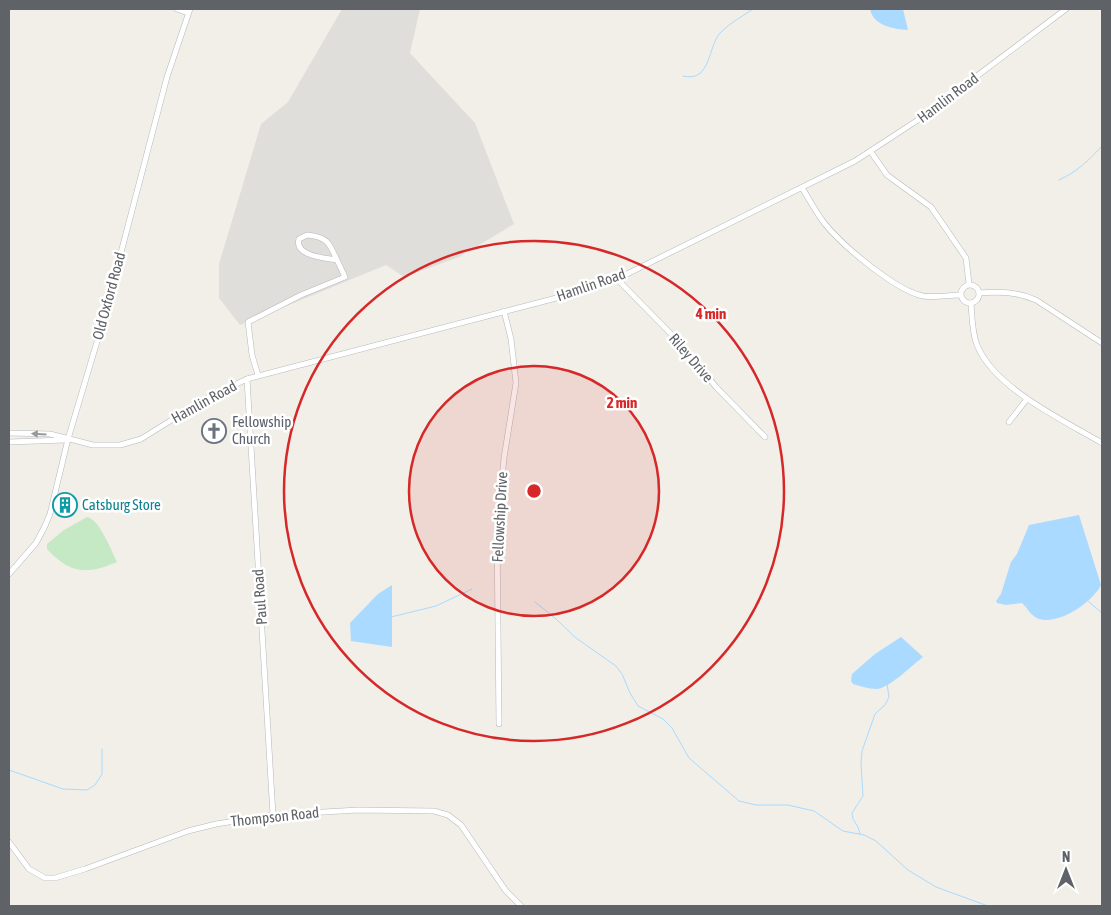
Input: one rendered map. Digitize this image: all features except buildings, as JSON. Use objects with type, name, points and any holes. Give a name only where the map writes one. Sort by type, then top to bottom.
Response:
[{"type":"street","points":[[177,9],[189,11]]},
{"type":"street","name":"Hamlin Road","points":[[68,440],[108,446],[127,444],[146,436],[207,398],[247,379],[579,291],[616,278],[802,188],[871,152],[921,118],[1066,9]]},
{"type":"street","name":"Old Oxford Road","points":[[9,574],[30,550],[46,526],[68,440],[102,325],[167,75],[189,11]]},
{"type":"street","points":[[871,152],[887,175],[931,207],[966,258],[969,284]]},
{"type":"street","points":[[802,188],[819,216],[833,233],[892,283],[920,295],[934,297],[960,295]]},
{"type":"street","points":[[258,376],[252,355],[248,322],[301,295],[344,277],[337,260],[327,240],[307,235],[298,239],[300,249],[311,254],[337,260]]},
{"type":"street","name":"Riley Drive","points":[[616,278],[681,344],[716,387],[765,437]]},
{"type":"street","points":[[969,284],[976,286],[979,293],[977,300],[970,303],[964,301],[960,295],[962,288],[969,284]]},
{"type":"street","points":[[979,293],[1010,292],[1027,296],[1041,303],[1102,343]]},
{"type":"street","points":[[970,303],[977,345],[985,360],[1002,379],[1027,399],[1102,443]]},
{"type":"street","name":"Fellowship Drive","points":[[499,724],[497,531],[504,458],[516,383],[511,339],[504,311]]},
{"type":"street","name":"Paul Road","points":[[247,379],[273,816]]},
{"type":"street","points":[[1009,422],[1027,399]]},
{"type":"street","points":[[9,433],[50,434],[68,440]]},
{"type":"street","points":[[9,442],[68,440]]},
{"type":"street","name":"Thompson Road","points":[[9,842],[29,869],[45,878],[55,878],[85,869],[188,831],[216,824],[273,816],[380,809],[428,810],[441,812],[453,818],[461,825],[506,891],[521,906]]},
{"type":"street","points":[[510,906],[515,901]]},
{"type":"shaded area","points":[[342,9],[420,9],[410,53],[475,123],[514,224],[459,257],[404,277],[386,265],[240,325],[219,298],[219,264],[261,124],[288,102]]},
{"type":"green space","points":[[87,517],[92,519],[101,529],[117,562],[97,569],[79,570],[63,563],[47,549],[47,544],[64,530]]},
{"type":"water","points":[[870,9],[903,9],[908,30],[885,26],[875,19]]},
{"type":"water","points":[[1079,515],[1101,585],[1097,592],[1074,611],[1056,619],[1047,620],[1034,616],[1022,603],[1006,605],[997,603],[996,601],[1001,594],[1011,562],[1017,554],[1029,525]]},
{"type":"water","points":[[392,585],[392,647],[351,641],[350,623],[378,594]]},
{"type":"water","points":[[901,637],[923,657],[895,680],[883,687],[874,689],[853,684],[851,681],[852,674],[875,654]]},
{"type":"waterway","points":[[683,76],[692,77],[699,74],[708,62],[713,46],[721,32],[753,9]]},
{"type":"waterway","points":[[1059,180],[1082,165],[1102,146]]},
{"type":"waterway","points":[[391,617],[436,606],[472,589]]},
{"type":"waterway","points":[[1088,601],[1102,613]]},
{"type":"waterway","points":[[535,602],[576,638],[616,666],[638,706],[663,719],[672,728],[689,758],[739,801],[756,805],[788,805],[814,811],[843,831],[864,835],[876,841],[908,870],[936,887],[988,906]]},
{"type":"waterway","points":[[860,834],[852,813],[863,796],[862,751],[875,714],[885,705],[889,697],[887,684]]},
{"type":"waterway","points":[[9,770],[63,789],[87,790],[95,785],[102,774],[102,749]]},
{"type":"place","name":"Fellowship Church","points":[[214,431]]},
{"type":"place","name":"Catsburg Store","points":[[65,505]]}]
